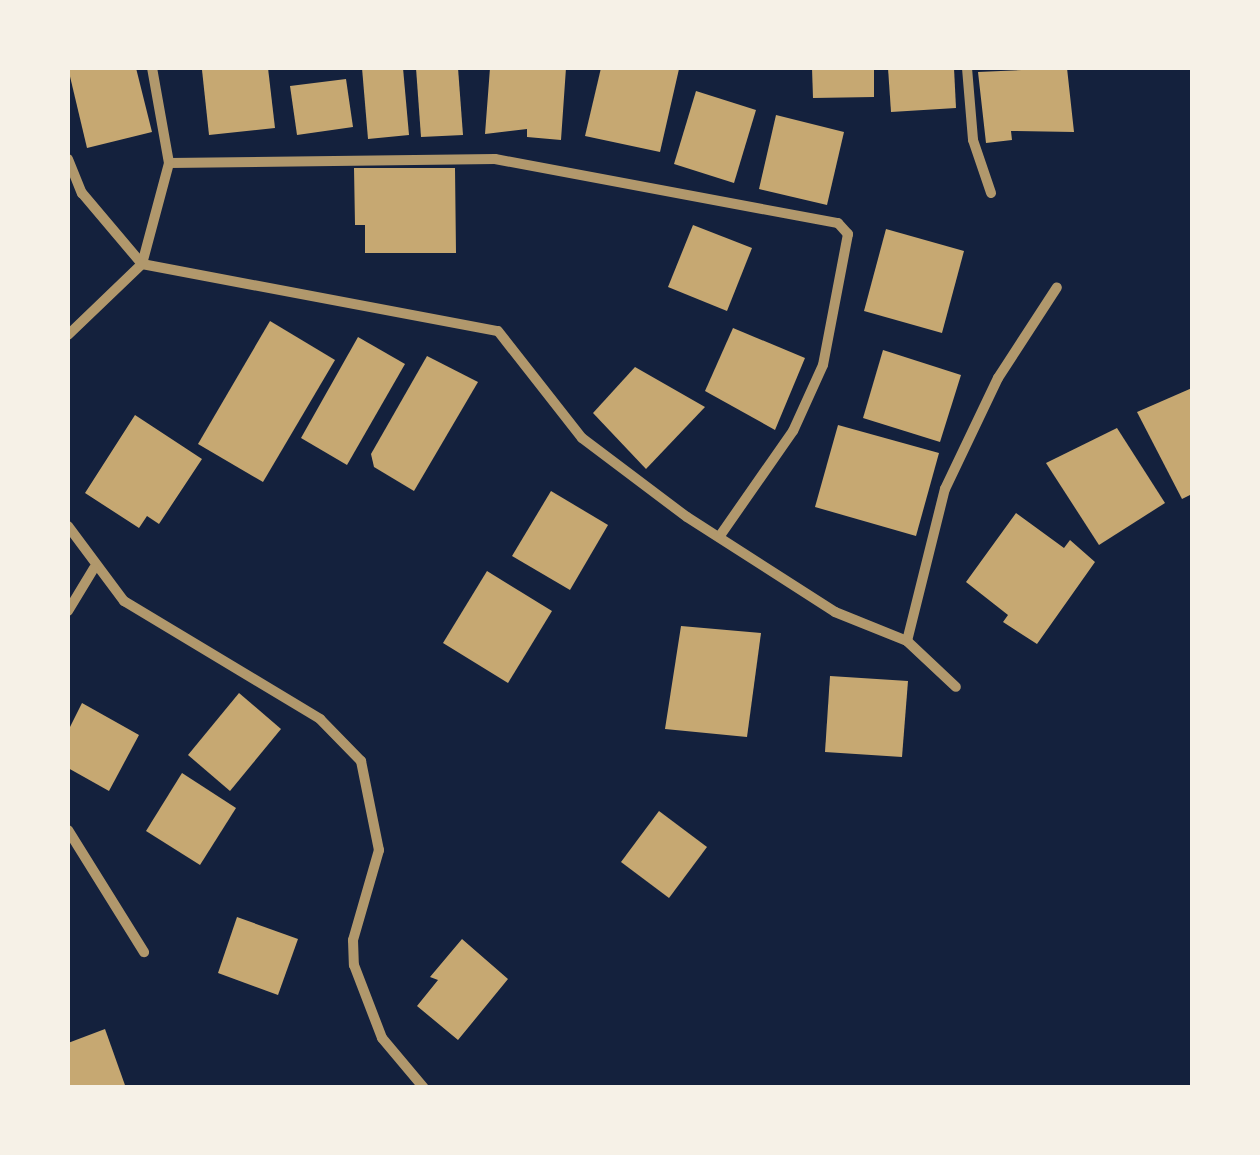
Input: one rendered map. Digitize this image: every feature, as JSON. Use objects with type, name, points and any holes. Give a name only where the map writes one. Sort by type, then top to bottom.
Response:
[{"type":"street","points":[[68,335],[142,264],[170,164],[152,68]]},
{"type":"street","points":[[967,68],[973,140],[991,193]]},
{"type":"street","points":[[68,160],[82,193],[142,264],[498,331],[582,438],[719,537],[835,612],[907,641],[956,687]]},
{"type":"street","points":[[170,164],[495,160],[838,222],[848,234],[824,365],[793,431],[719,537]]},
{"type":"street","points":[[907,641],[945,489],[998,378],[1056,287]]},
{"type":"street","points":[[68,526],[94,568],[162,628],[320,719],[361,761],[379,850],[353,940],[354,965],[382,1038],[424,1088]]},
{"type":"street","points":[[68,612],[94,568]]},
{"type":"street","points":[[68,830],[144,952]]},
{"type":"building","points":[[68,68],[136,68],[152,132],[87,148]]},
{"type":"building","points":[[268,68],[275,128],[209,135],[202,70]]},
{"type":"building","points":[[362,68],[403,68],[409,135],[368,139]]},
{"type":"building","points":[[416,68],[458,68],[463,135],[421,137]]},
{"type":"building","points":[[490,68],[566,68],[561,140],[527,137],[527,129],[485,134]]},
{"type":"building","points":[[601,68],[679,69],[660,152],[585,136]]},
{"type":"building","points":[[812,68],[874,68],[874,97],[813,98]]},
{"type":"building","points":[[888,68],[954,68],[956,108],[891,112]]},
{"type":"building","points":[[1067,68],[1074,132],[1011,131],[1012,140],[986,143],[978,72]]},
{"type":"building","points":[[346,79],[353,127],[297,135],[290,86]]},
{"type":"building","points":[[696,91],[756,110],[734,183],[674,164]]},
{"type":"building","points":[[776,115],[844,132],[827,205],[759,189]]},
{"type":"building","points":[[354,168],[455,168],[456,253],[365,253],[365,225],[355,225]]},
{"type":"building","points":[[693,225],[752,248],[727,311],[668,287]]},
{"type":"building","points":[[886,229],[964,251],[942,333],[864,311]]},
{"type":"building","points":[[270,321],[335,360],[263,482],[198,444]]},
{"type":"building","points":[[733,328],[805,358],[775,430],[705,391]]},
{"type":"building","points":[[358,337],[405,364],[347,465],[301,438]]},
{"type":"building","points":[[883,350],[961,375],[940,442],[863,418]]},
{"type":"building","points":[[427,356],[478,382],[414,491],[374,467],[371,454]]},
{"type":"building","points":[[635,367],[705,407],[646,469],[593,413]]},
{"type":"building","points":[[1192,388],[1192,494],[1182,499],[1137,412]]},
{"type":"building","points":[[135,415],[202,459],[159,524],[147,516],[139,528],[85,493]]},
{"type":"building","points":[[838,425],[939,453],[916,536],[815,507]]},
{"type":"building","points":[[1117,428],[1165,503],[1099,545],[1046,463]]},
{"type":"building","points":[[551,491],[608,525],[570,590],[512,556]]},
{"type":"building","points":[[1016,513],[1064,548],[1070,540],[1095,562],[1037,644],[1003,622],[1008,615],[966,582]]},
{"type":"building","points":[[487,571],[552,611],[508,683],[443,643]]},
{"type":"building","points":[[681,626],[761,633],[747,737],[665,729]]},
{"type":"building","points":[[830,676],[908,681],[902,757],[825,752]]},
{"type":"building","points":[[239,693],[281,729],[230,791],[188,755]]},
{"type":"building","points":[[82,703],[139,735],[109,791],[68,768],[68,731]]},
{"type":"building","points":[[182,773],[236,808],[200,865],[146,831]]},
{"type":"building","points":[[659,811],[707,847],[669,898],[621,862]]},
{"type":"building","points":[[237,917],[298,939],[278,995],[218,973]]},
{"type":"building","points":[[462,939],[508,979],[458,1040],[417,1006],[438,980],[430,977]]},
{"type":"building","points":[[105,1029],[126,1088],[68,1088],[68,1043]]}]
